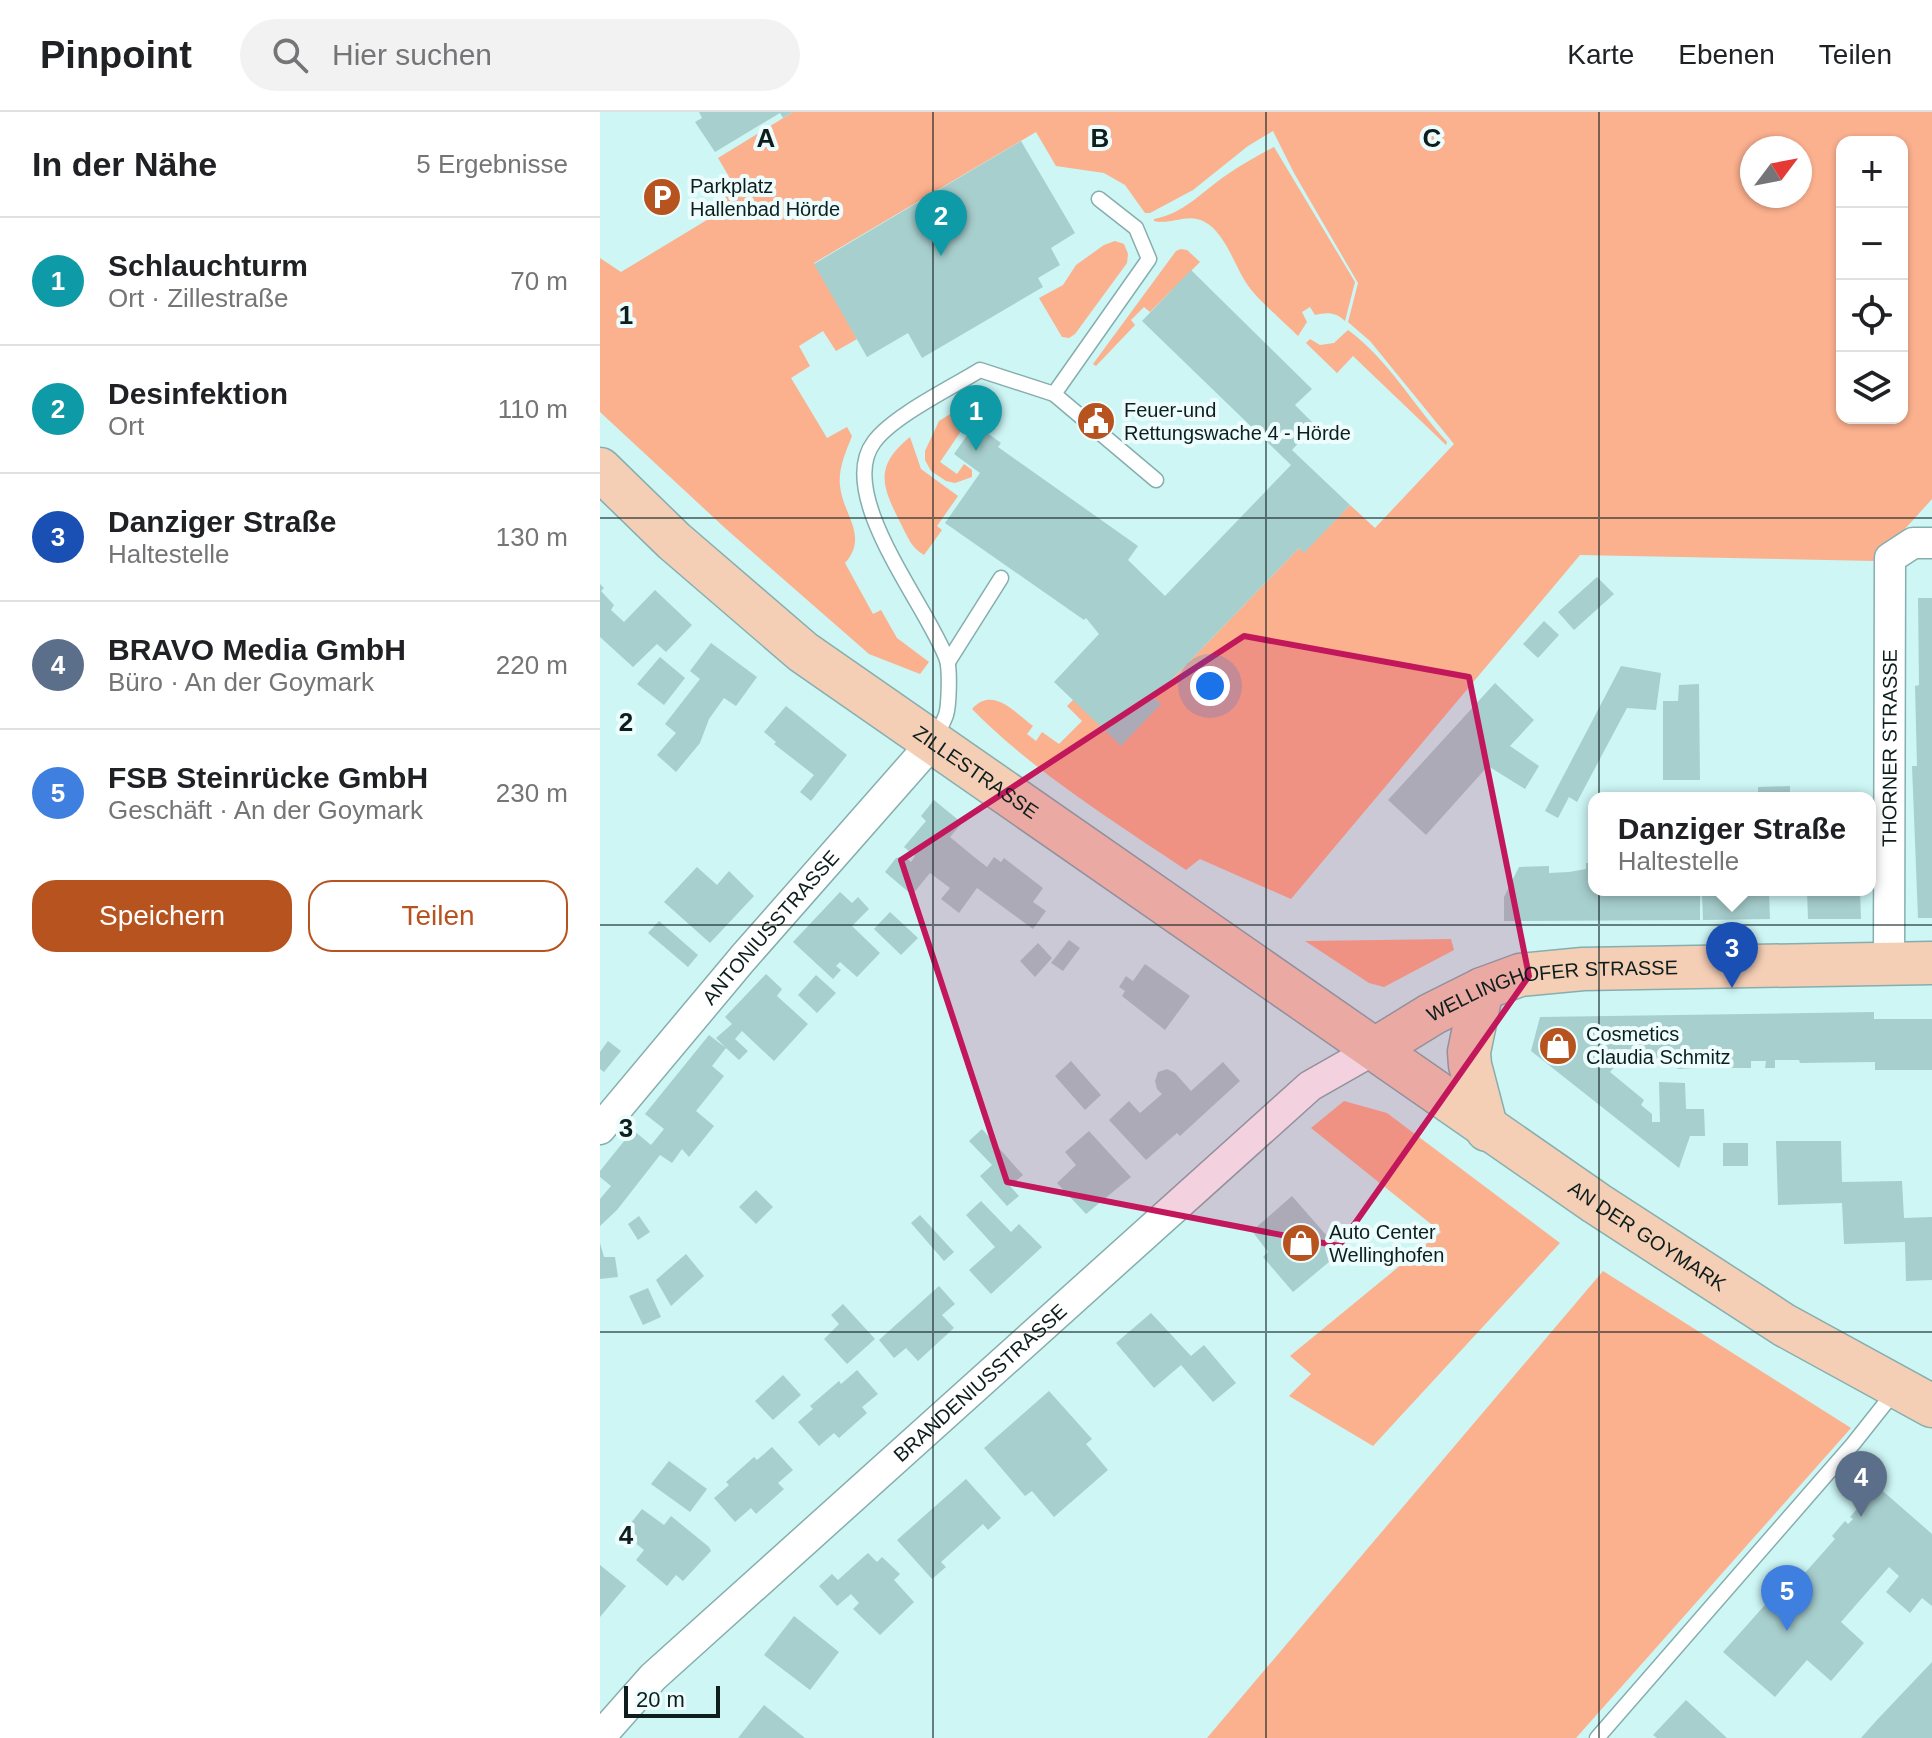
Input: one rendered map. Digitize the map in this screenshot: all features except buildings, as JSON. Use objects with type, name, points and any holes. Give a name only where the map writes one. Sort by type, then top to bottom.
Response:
[{"type":"main road","name":"ZILLESTRASSE","points":[[600,469],[674,541],[803,652],[1375,1049]]},
{"type":"main road","name":"WELLINGHOFER STRASSE","points":[[1375,1049],[1419,1021],[1482,989],[1520,975],[1583,969],[1932,963]]},
{"type":"main road","points":[[1482,989],[1469,1052],[1487,1130]]},
{"type":"main road","name":"AN DER GOYMARK","points":[[1375,1049],[1487,1130],[1784,1325],[1915,1397]]},
{"type":"street","name":"THORNER STRASSE","points":[[1889,964],[1890,558],[1923,543]]},
{"type":"street","name":"ANTONIUSSTRASSE","points":[[604,1117],[933,742]]},
{"type":"street","name":"BRANDENIUSSTRASSE","points":[[600,1737],[653,1677],[1310,1086],[1375,1049]]},
{"type":"lane","points":[[1054,394],[1149,259],[1136,228],[1099,199]]},
{"type":"lane","points":[[933,742],[947,712],[948,662],[879,530],[866,496],[864,468],[872,443],[893,423],[980,370],[1054,394],[1156,480]]},
{"type":"lane","points":[[948,662],[1001,578]]},
{"type":"lane","points":[[1606,1735],[1853,1444],[1915,1397]]},
{"type":"highlighted area","points":[[1244,636],[1469,677],[1529,976],[1339,1246],[1007,1182],[901,860]]},
{"type":"shaded area","points":[[793,112],[1932,112],[1932,499],[1876,561],[1580,555],[1291,899],[1200,859],[1186,870],[1048,775],[972,709],[988,700],[996,701],[1011,708],[1033,726],[1027,734],[1036,741],[1042,732],[1059,744],[1082,721],[1067,706],[1073,700],[1161,704],[1154,698],[1299,548],[1304,552],[1350,505],[1375,528],[1454,444],[1370,341],[1348,322],[1358,283],[1273,131],[1248,146],[1193,190],[1150,213],[1145,213],[1125,185],[1104,173],[1056,166],[1036,132],[814,263],[857,339],[836,351],[823,331],[799,346],[810,366],[791,378],[827,438],[847,427],[852,436],[840,473],[842,497],[855,534],[852,553],[845,563],[873,614],[881,610],[897,638],[929,662],[920,674],[869,654],[725,528],[600,412],[600,258],[621,272],[730,206],[719,188],[731,180],[718,158]]},
{"type":"shaded area","points":[[1274,147],[1355,282],[1345,321],[1331,314],[1315,315],[1310,307],[1302,312],[1307,322],[1298,336],[1253,292],[1225,243],[1212,227],[1191,218],[1154,221],[1183,207],[1231,172]]},
{"type":"shaded area","points":[[1115,241],[1124,244],[1127,263],[1075,334],[1069,338],[1062,337],[1039,298],[1063,285],[1076,265]]},
{"type":"shaded area","points":[[1187,250],[1200,262],[1150,312],[1144,307],[1131,320],[1135,325],[1096,366],[1093,364],[1176,251]]},
{"type":"shaded area","points":[[1348,330],[1388,368],[1447,442],[1446,445],[1353,356],[1337,373],[1306,343],[1310,339],[1320,345],[1334,343]]},
{"type":"shaded area","points":[[974,399],[982,400],[984,404],[978,415],[974,412],[940,462],[957,474],[964,464],[972,470],[972,477],[955,483],[946,481],[931,471],[925,460],[925,451],[939,421]]},
{"type":"shaded area","points":[[910,437],[921,469],[958,496],[937,526],[942,530],[924,555],[906,535],[886,489],[886,469],[890,459]]},
{"type":"shaded area","points":[[1451,939],[1454,950],[1384,987],[1369,983],[1305,941]]},
{"type":"shaded area","points":[[1344,1101],[1387,1113],[1560,1243],[1373,1446],[1289,1396],[1311,1374],[1290,1356],[1441,1232],[1311,1128]]},
{"type":"shaded area","points":[[1603,1271],[1851,1428],[1576,1738],[1207,1738]]},
{"type":"place","name":"Parkplatz Hallenbad Hörde","points":[[662,197]]},
{"type":"place","name":"Desinfektion","points":[[941,256]]},
{"type":"place","name":"Feuer-und Rettungswache 4 - Hörde","points":[[1096,421]]},
{"type":"place","name":"Schlauchturm","points":[[976,451]]},
{"type":"place","name":"Danziger Straße","points":[[1732,988]]},
{"type":"place","name":"Cosmetics Claudia Schmitz","points":[[1558,1046]]},
{"type":"place","name":"Auto Center Wellinghofen","points":[[1301,1243]]},
{"type":"place","name":"BRAVO Media GmbH","points":[[1861,1517]]},
{"type":"place","name":"FSB Steinrücke GmbH","points":[[1787,1631]]}]
